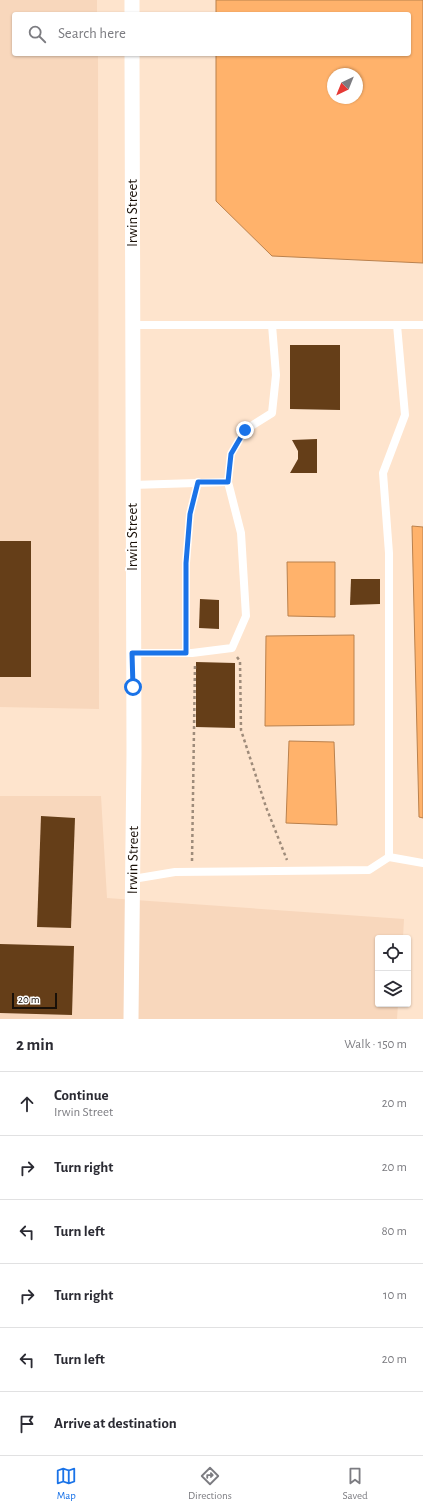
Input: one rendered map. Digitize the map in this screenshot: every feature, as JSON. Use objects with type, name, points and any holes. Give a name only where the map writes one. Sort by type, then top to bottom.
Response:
[{"type":"street","points":[[132,0],[132,12]]},
{"type":"street","name":"Irwin Street","points":[[131,1019],[134,754],[132,653],[132,56]]},
{"type":"lane","points":[[132,325],[423,325]]},
{"type":"lane","points":[[132,653],[190,653],[232,648],[246,616],[241,534],[228,482],[231,454],[245,430],[272,413],[276,375],[272,325]]},
{"type":"lane","points":[[389,857],[389,553],[383,473],[405,415],[397,325]]},
{"type":"lane","points":[[190,653],[186,563],[190,514],[198,482]]},
{"type":"lane","points":[[132,485],[228,482]]},
{"type":"lane","points":[[133,879],[175,872],[192,871],[369,870],[389,857],[423,863]]},
{"type":"path","points":[[232,648],[240,661],[241,730],[266,806],[291,870]]},
{"type":"path","points":[[190,653],[192,871]]},
{"type":"shaded area","points":[[0,0],[97,0],[97,12],[12,12],[12,56],[98,56],[99,709],[0,707]]},
{"type":"shaded area","points":[[216,0],[423,0],[423,263],[272,256],[216,201],[216,56],[411,56],[411,12],[216,12]]},
{"type":"shaded area","points":[[412,526],[423,527],[423,818],[419,817]]},
{"type":"shaded area","points":[[287,562],[335,562],[335,617],[288,616]]},
{"type":"shaded area","points":[[354,635],[354,725],[265,726],[266,636]]},
{"type":"shaded area","points":[[289,741],[334,742],[337,825],[286,823]]},
{"type":"shaded area","points":[[0,796],[101,796],[107,898],[404,919],[403,935],[375,935],[375,1007],[398,1007],[397,1019],[0,1019]]},
{"type":"building","points":[[290,345],[340,345],[340,410],[290,409]]},
{"type":"building","points":[[317,439],[317,473],[290,473],[298,459],[298,451],[292,440]]},
{"type":"building","points":[[0,541],[31,541],[31,677],[0,677]]},
{"type":"building","points":[[351,579],[380,579],[380,604],[350,605]]},
{"type":"building","points":[[200,599],[219,600],[219,629],[199,628]]},
{"type":"building","points":[[196,662],[235,663],[235,728],[196,727]]},
{"type":"building","points":[[41,816],[75,818],[71,928],[37,927]]},
{"type":"building","points":[[0,944],[74,946],[72,1015],[0,1013]]},
{"type":"route","points":[[133,687],[132,653],[186,653],[186,563],[190,514],[198,482],[228,482],[231,454],[245,430]]}]
